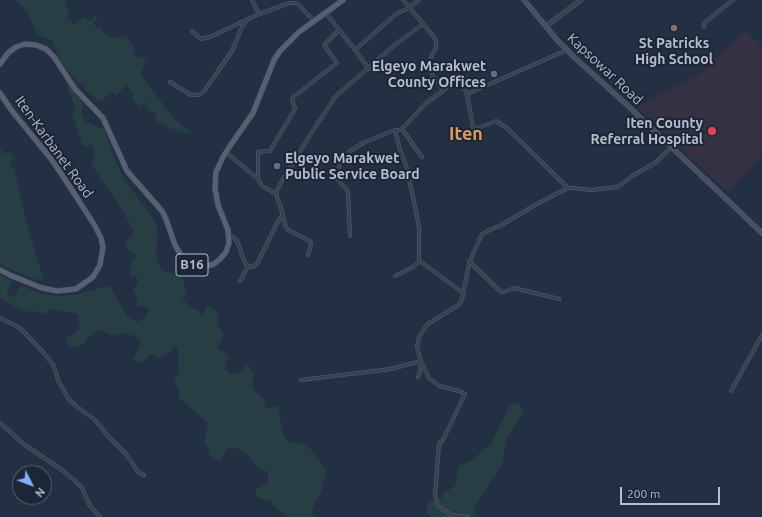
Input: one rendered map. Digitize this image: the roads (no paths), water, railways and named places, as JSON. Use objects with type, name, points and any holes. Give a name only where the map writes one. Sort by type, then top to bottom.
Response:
[{"type":"main road","points":[[229,236],[224,218],[218,205],[215,188],[216,172],[226,152],[253,113],[274,60],[280,51],[288,42],[337,2],[343,0]]},
{"type":"main road","name":"Kapsowar Road","points":[[524,0],[567,50],[762,233]]},
{"type":"main road","name":"B16","points":[[0,64],[8,53],[16,47],[25,44],[36,45],[46,49],[54,57],[75,89],[103,118],[127,171],[162,211],[175,245],[180,255],[187,262],[198,266],[214,264],[226,252],[229,243],[229,236]]},
{"type":"main road","name":"Iten-Karbanet Road","points":[[0,93],[12,111],[52,160],[95,226],[101,238],[103,247],[100,264],[93,277],[76,289],[57,291],[42,288],[0,270]]},
{"type":"street","points":[[252,0],[259,14]]},
{"type":"street","points":[[403,0],[436,42],[436,48],[430,59],[429,65],[433,76],[439,83],[442,92]]},
{"type":"street","points":[[355,50],[396,14],[409,8],[419,0]]},
{"type":"street","points":[[546,26],[581,0]]},
{"type":"street","points":[[704,26],[704,23],[733,0]]},
{"type":"street","points":[[192,31],[201,39],[206,38],[259,14],[297,2],[314,21]]},
{"type":"street","points":[[325,12],[369,69]]},
{"type":"street","points":[[170,82],[191,95],[199,95],[205,90],[232,51],[241,29],[247,20]]},
{"type":"street","points":[[308,255],[311,245],[310,241],[286,228],[276,194],[279,186],[336,96],[369,69],[396,44],[423,24]]},
{"type":"street","points":[[258,179],[258,152],[270,151],[295,109],[292,98],[337,63],[324,45],[339,30]]},
{"type":"street","points":[[467,94],[567,50]]},
{"type":"street","points":[[350,236],[348,191],[335,179],[336,172],[343,157],[365,142],[395,130],[402,130],[426,103],[442,92],[458,76],[467,94],[473,127],[475,128],[496,121],[507,128],[568,188]]},
{"type":"street","points":[[395,130],[400,150],[406,165],[417,216],[419,229],[419,259],[463,293]]},
{"type":"street","points":[[402,130],[422,157]]},
{"type":"street","points":[[418,377],[420,371],[420,361],[417,347],[419,337],[428,324],[460,304],[469,261],[482,234],[500,226],[539,202],[568,188],[591,190],[618,187],[632,176],[654,163],[671,146]]},
{"type":"street","points":[[226,152],[258,179],[262,186],[276,194]]},
{"type":"street","points":[[229,236],[233,237],[237,241],[245,263],[248,266],[253,267],[258,262],[282,216]]},
{"type":"street","points":[[395,276],[413,267],[420,261]]},
{"type":"street","points":[[469,261],[500,292],[514,288],[559,298]]},
{"type":"street","points":[[240,281],[248,266]]},
{"type":"street","points":[[0,318],[20,329],[43,352],[54,366],[58,380],[68,398],[95,420],[127,455],[138,472],[144,475]]},
{"type":"street","points":[[731,391],[762,335]]},
{"type":"street","points":[[301,380],[392,369],[420,361]]},
{"type":"street","points":[[420,361],[429,378],[440,386],[459,391],[464,394],[458,411],[443,440],[439,444],[435,495],[438,506],[451,515],[468,517]]},
{"type":"street","points":[[0,423],[25,445],[62,470],[75,481],[82,488],[90,506],[100,517]]},
{"type":"place","name":"St Patricks High School","points":[[674,28]]},
{"type":"place","name":"Elgeyo Marakwet County Offices","points":[[494,74]]},
{"type":"place","name":"Iten County Referral Hospital","points":[[712,131]]},
{"type":"place","name":"Elgeyo Marakwet Public Service Board","points":[[277,166]]},
{"type":"district","name":"Iten","points":[[466,134]]}]
